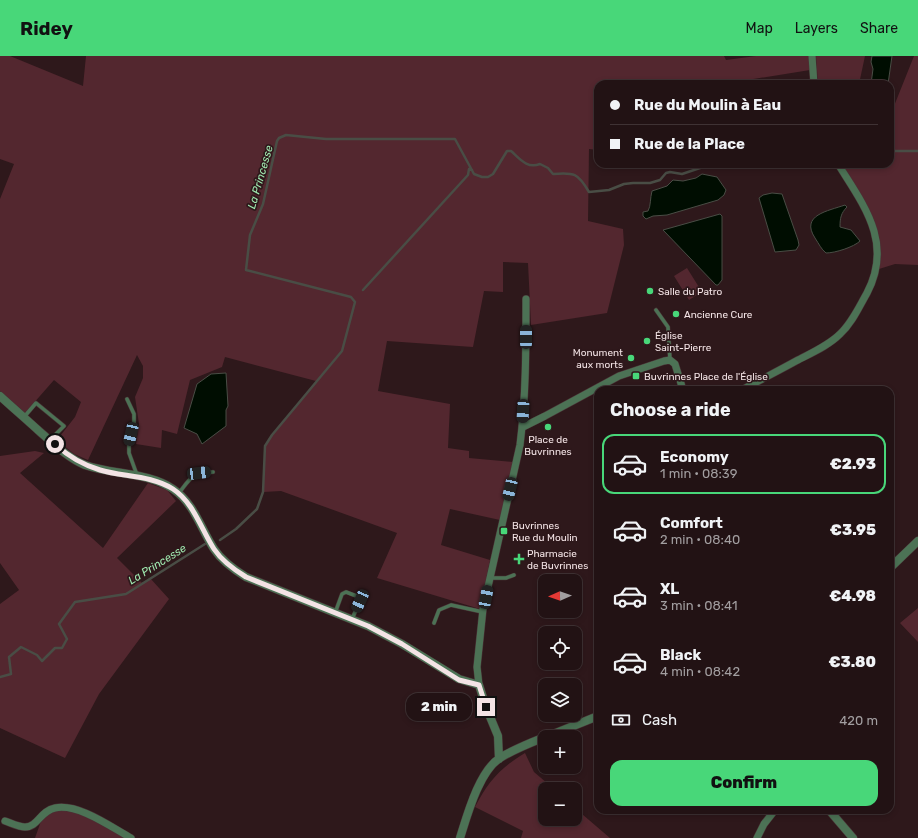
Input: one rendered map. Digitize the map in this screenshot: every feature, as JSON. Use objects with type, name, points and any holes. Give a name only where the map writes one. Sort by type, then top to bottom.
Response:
[{"type":"street","points":[[812,56],[814,80]]},
{"type":"street","points":[[749,386],[813,352],[835,338],[850,323],[870,286],[875,273],[877,260],[877,247],[874,231],[869,217],[840,168]]},
{"type":"street","points":[[499,759],[498,736],[479,685],[477,667],[483,612],[519,452],[523,426],[526,299]]},
{"type":"street","points":[[600,386],[618,376],[670,360],[675,364],[683,386]]},
{"type":"street","points":[[523,426],[545,416],[594,389]]},
{"type":"street","points":[[0,396],[59,448],[83,464],[100,470],[153,480],[168,486],[179,494],[188,503],[214,548],[224,561],[234,570],[246,577],[368,626],[402,644],[459,680],[479,685]]},
{"type":"street","points":[[894,564],[918,541]]},
{"type":"street","points":[[563,730],[594,718]]},
{"type":"street","points":[[460,838],[476,791],[484,777],[499,759],[538,740]]},
{"type":"street","points":[[5,821],[24,828],[29,827],[34,825],[40,816],[46,811],[54,808],[63,808],[75,810],[91,816],[130,838]]},
{"type":"street","points":[[757,838],[764,824],[772,814]]},
{"type":"street","points":[[832,814],[853,838]]},
{"type":"lane","points":[[656,310],[668,327],[670,360]]},
{"type":"lane","points":[[127,399],[134,414],[134,425],[129,446],[129,453],[138,477]]},
{"type":"lane","points":[[24,418],[36,403],[64,426],[50,440]]},
{"type":"lane","points":[[179,494],[192,476],[199,473],[213,472]]},
{"type":"lane","points":[[490,578],[506,578],[514,575]]},
{"type":"lane","points":[[335,613],[342,594],[346,592],[359,597],[360,601],[352,620]]},
{"type":"lane","points":[[434,623],[439,610],[451,605],[483,612]]},
{"type":"shaded area","points":[[0,56],[10,56],[83,86],[86,56],[724,56],[726,60],[756,56],[809,56],[810,70],[748,80],[594,80],[594,150],[589,149],[588,221],[623,229],[624,245],[607,313],[531,325],[528,263],[503,262],[503,292],[484,291],[473,347],[387,341],[378,391],[450,404],[448,448],[469,451],[469,458],[513,462],[500,520],[450,509],[441,545],[490,560],[480,609],[377,578],[397,533],[281,491],[263,492],[265,446],[272,435],[316,381],[225,357],[222,367],[190,380],[177,434],[162,430],[161,448],[136,444],[139,424],[135,397],[143,378],[143,366],[137,355],[88,460],[74,454],[57,440],[75,417],[81,402],[54,380],[25,413],[0,391],[0,199],[14,164],[0,159]]},
{"type":"shaded area","points":[[816,56],[865,56],[860,80],[818,80]]},
{"type":"shaded area","points":[[872,56],[892,56],[889,80],[872,80],[873,69],[871,62]]},
{"type":"shaded area","points":[[914,56],[918,56],[918,265],[895,264],[879,269],[878,233],[874,220],[844,168],[894,168],[894,106]]},
{"type":"shaded area","points":[[702,174],[717,177],[726,190],[724,195],[718,200],[667,215],[653,216],[646,219],[643,216],[643,212],[648,211],[649,209],[652,191],[667,186],[673,180],[683,181],[696,178]]},
{"type":"shaded area","points":[[772,193],[782,194],[798,240],[799,245],[796,250],[775,252],[759,198],[763,195]]},
{"type":"shaded area","points":[[845,205],[847,207],[841,216],[840,227],[851,230],[860,241],[844,249],[826,253],[815,238],[811,230],[811,224],[813,219],[818,215]]},
{"type":"shaded area","points":[[720,214],[722,216],[722,280],[718,285],[716,285],[663,230]]},
{"type":"shaded area","points":[[687,268],[702,292],[689,300],[674,276]]},
{"type":"shaded area","points":[[226,373],[228,406],[226,410],[226,426],[202,444],[197,434],[184,428],[197,384],[211,374]]},
{"type":"shaded area","points":[[35,451],[44,453],[20,473],[103,548],[148,483],[167,490],[176,501],[117,558],[142,583],[150,578],[169,599],[99,694],[65,758],[0,728],[0,604],[19,590],[0,563],[0,456]]},
{"type":"shaded area","points":[[918,608],[918,642],[900,623]]},
{"type":"shaded area","points":[[525,753],[534,772],[546,782],[538,782],[538,826],[582,826],[582,814],[610,838],[521,838],[523,831],[475,807],[490,783],[508,764]]},
{"type":"shaded area","points":[[61,810],[81,814],[127,838],[35,838],[43,818],[49,814]]},
{"type":"waterway","name":"La Princesse","points":[[220,540],[236,529],[257,509],[263,492],[265,446],[272,435],[342,351],[355,302],[351,297],[246,270],[250,235],[263,204],[277,141],[279,138],[286,135],[326,139],[455,139],[474,174],[482,177],[488,177],[493,174],[507,151],[511,151],[527,164],[540,164],[548,168],[553,174],[566,173],[575,175],[582,181],[589,192],[609,190],[624,184],[650,183],[660,180],[666,173],[670,172],[682,174],[700,168]]},
{"type":"waterway","name":"La Princesse","points":[[894,151],[918,151]]},
{"type":"waterway","points":[[363,290],[468,175],[469,169],[472,170]]},
{"type":"waterway","name":"La Princesse","points":[[0,677],[11,674],[9,657],[21,647],[37,655],[42,661],[55,648],[62,648],[67,639],[59,624],[75,602],[126,594],[205,544]]},
{"type":"place","name":"Salle du Patro","points":[[650,291]]},
{"type":"place","name":"Ancienne Cure","points":[[676,314]]},
{"type":"place","name":"Église Saint-Pierre","points":[[647,341]]},
{"type":"place","name":"Monument aux morts","points":[[631,358]]},
{"type":"place","name":"Buvrinnes Place de l'Église","points":[[636,376]]},
{"type":"place","name":"Place de Buvrinnes","points":[[548,427]]},
{"type":"place","name":"Buvrinnes Rue du Moulin","points":[[504,531]]},
{"type":"place","name":"Pharmacie de Buvrinnes","points":[[519,559]]},
{"type":"route","points":[[55,444],[83,464],[100,470],[153,480],[168,486],[188,503],[214,548],[224,561],[234,570],[246,577],[368,626],[402,644],[459,680],[479,685],[486,707]]}]
